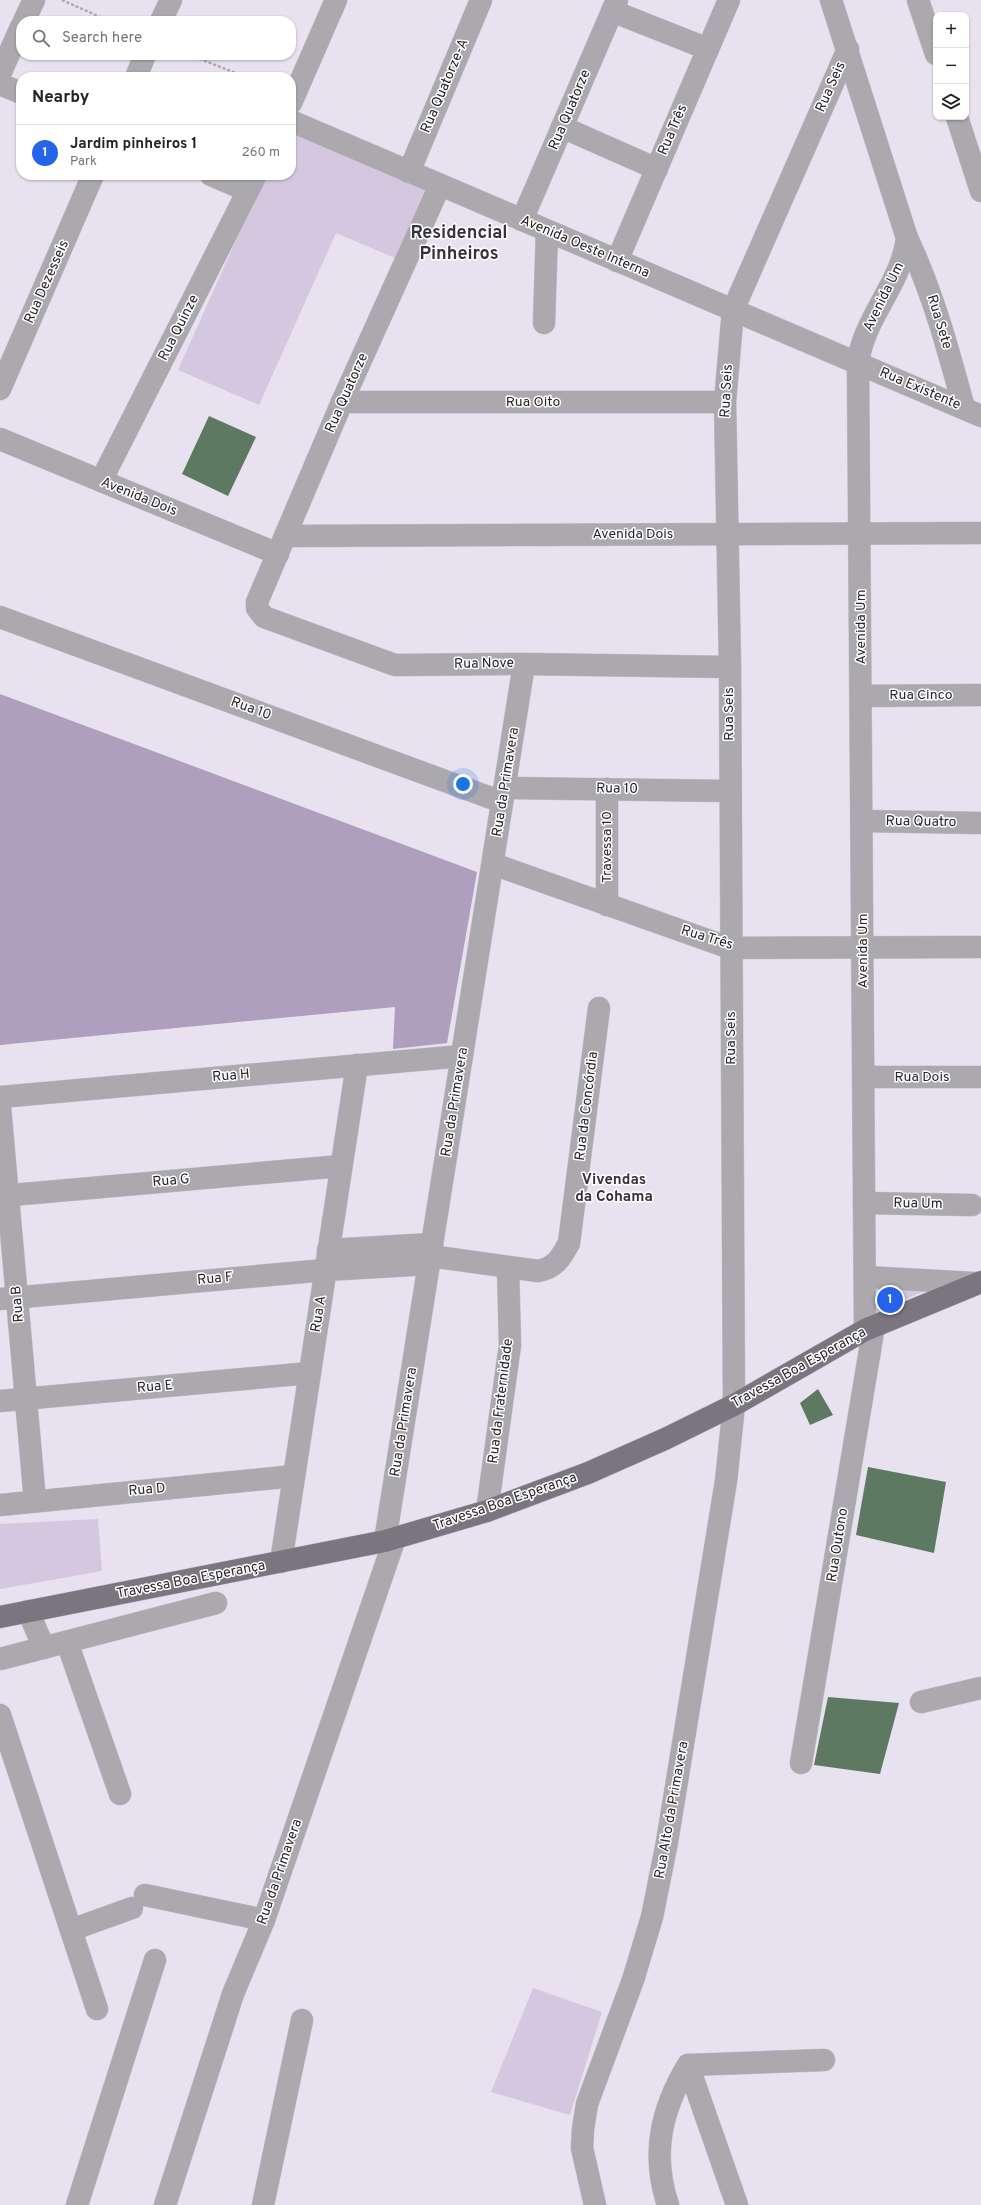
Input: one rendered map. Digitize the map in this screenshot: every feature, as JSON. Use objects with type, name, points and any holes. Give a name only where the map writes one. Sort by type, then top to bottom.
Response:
[{"type":"main road","name":"Travessa Boa Esperança","points":[[0,1617],[390,1539],[487,1511],[588,1474],[665,1439],[734,1405],[870,1328],[977,1283]]},
{"type":"street","points":[[26,16],[34,0]]},
{"type":"street","points":[[163,16],[171,0]]},
{"type":"street","points":[[296,92],[336,0]]},
{"type":"street","name":"Rua Quatorze-A","points":[[409,172],[481,0]]},
{"type":"street","name":"Rua Três","points":[[617,261],[729,0]]},
{"type":"street","name":"Avenida Um","points":[[831,0],[848,49],[907,238],[904,256],[863,342],[858,364],[864,1203],[865,1277],[870,1328]]},
{"type":"street","points":[[918,0],[934,48]]},
{"type":"street","points":[[615,6],[708,49]]},
{"type":"street","name":"Rua Quatorze","points":[[522,220],[615,6]]},
{"type":"street","points":[[0,74],[16,38]]},
{"type":"street","name":"Rua Seis","points":[[734,1405],[729,791],[730,667],[725,402],[733,310],[848,49]]},
{"type":"street","points":[[138,72],[143,60]]},
{"type":"street","points":[[0,84],[16,91]]},
{"type":"street","points":[[958,120],[981,191]]},
{"type":"street","name":"Avenida Oeste Interna","points":[[296,123],[858,364]]},
{"type":"street","points":[[562,128],[657,169]]},
{"type":"street","name":"Rua Dezesseis","points":[[0,389],[91,180]]},
{"type":"street","points":[[237,180],[252,183]]},
{"type":"street","name":"Rua Quinze","points":[[101,481],[252,183]]},
{"type":"street","name":"Rua Quatorze","points":[[257,602],[342,402],[440,185]]},
{"type":"street","points":[[544,323],[547,231]]},
{"type":"street","name":"Rua Sete","points":[[907,238],[925,276],[973,412]]},
{"type":"street","name":"Rua Existente","points":[[858,364],[973,412]]},
{"type":"street","name":"Rua Oito","points":[[342,402],[725,402]]},
{"type":"street","name":"Avenida Dois","points":[[0,440],[101,481],[282,545],[728,533],[981,533]]},
{"type":"street","name":"Rua Nove","points":[[257,602],[257,608],[264,617],[395,665],[524,664],[730,667]]},
{"type":"street","name":"Rua 10","points":[[0,617],[504,795],[607,789],[729,791]]},
{"type":"street","name":"Rua da Primavera","points":[[165,2205],[233,1994],[264,1920],[390,1539],[431,1255],[524,664]]},
{"type":"street","name":"Rua Cinco","points":[[861,696],[981,695]]},
{"type":"street","name":"Travessa 10","points":[[607,789],[607,905]]},
{"type":"street","name":"Rua Quatro","points":[[862,821],[981,823]]},
{"type":"street","name":"Rua Três","points":[[493,864],[730,948],[981,947]]},
{"type":"street","name":"Rua da Concórdia","points":[[431,1255],[529,1271],[545,1270],[558,1262],[569,1243],[599,1008]]},
{"type":"street","name":"Rua H","points":[[0,1097],[462,1056]]},
{"type":"street","name":"Rua A","points":[[281,1562],[356,1065]]},
{"type":"street","name":"Rua Dois","points":[[864,1077],[981,1077]]},
{"type":"street","name":"Rua B","points":[[0,1107],[9,1298],[26,1398],[35,1501]]},
{"type":"street","name":"Rua G","points":[[4,1195],[341,1166]]},
{"type":"street","name":"Rua Um","points":[[864,1203],[972,1205]]},
{"type":"street","name":"Rua F","points":[[9,1298],[327,1260],[431,1255]]},
{"type":"street","name":"Rua da Fraternidade","points":[[487,1511],[510,1345],[508,1268]]},
{"type":"street","points":[[865,1277],[977,1283]]},
{"type":"street","name":"Rua Outono","points":[[801,1763],[870,1328]]},
{"type":"street","name":"Rua E","points":[[0,1401],[310,1373]]},
{"type":"street","name":"Rua Alto da Primavera","points":[[595,2205],[582,2148],[582,2129],[587,2104],[633,1980],[655,1902],[667,1842],[715,1553],[726,1481],[734,1405]]},
{"type":"street","name":"Rua D","points":[[0,1505],[294,1476]]},
{"type":"street","points":[[0,1659],[216,1603]]},
{"type":"street","points":[[28,1611],[44,1648]]},
{"type":"street","points":[[67,1642],[120,1794]]},
{"type":"street","points":[[921,1702],[980,1694]]},
{"type":"street","points":[[0,1715],[96,2009]]},
{"type":"street","points":[[71,1930],[139,1901],[264,1920]]},
{"type":"street","points":[[77,2205],[155,1960]]},
{"type":"street","points":[[263,2205],[302,2020]]},
{"type":"street","points":[[688,2065],[824,2060]]},
{"type":"street","points":[[668,2205],[658,2157],[663,2123],[675,2087],[688,2065]]},
{"type":"street","points":[[688,2065],[737,2205]]},
{"type":"path","points":[[62,0],[98,16]]},
{"type":"path","points":[[203,60],[233,72]]},
{"type":"shaded area","points":[[296,130],[426,187],[395,258],[336,233],[259,405],[178,370],[263,180],[296,180]]},
{"type":"shaded area","points":[[0,694],[477,872],[447,1043],[393,1049],[395,1007],[0,1045]]},
{"type":"shaded area","points":[[931,1288],[877,1312],[878,1289]]},
{"type":"shaded area","points":[[98,1519],[102,1571],[0,1589],[0,1524]]},
{"type":"shaded area","points":[[533,1988],[602,2012],[570,2115],[491,2092]]},
{"type":"building","points":[[209,416],[256,437],[228,496],[182,474]]},
{"type":"building","points":[[818,1389],[833,1415],[810,1425],[800,1403]]},
{"type":"building","points":[[868,1467],[946,1482],[934,1553],[856,1535]]},
{"type":"building","points":[[828,1697],[899,1703],[880,1774],[814,1765]]},
{"type":"place","name":"Jardim pinheiros 1","points":[[890,1300]]},
{"type":"district","name":"Residencial Pinheiros","points":[[459,243]]},
{"type":"district","name":"Vivendas da Cohama","points":[[614,1188]]}]
